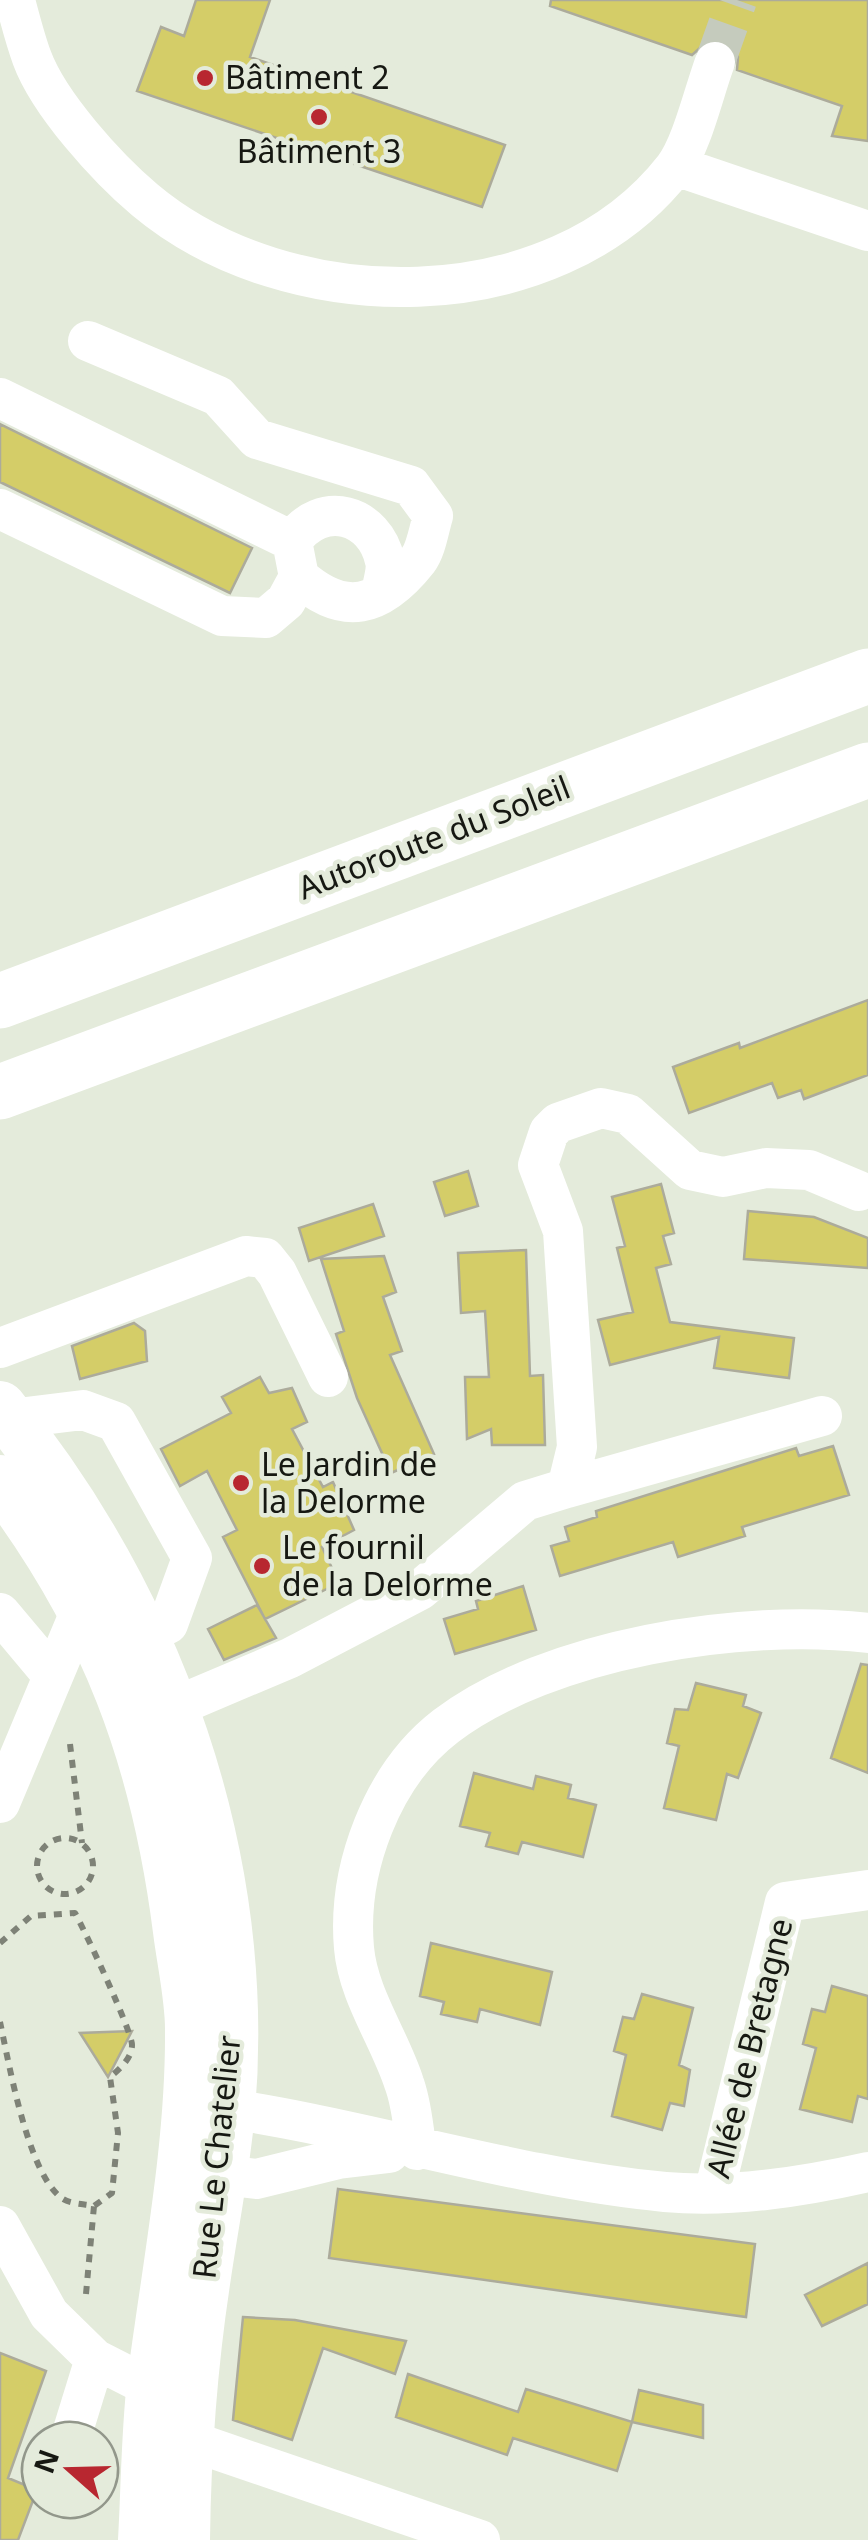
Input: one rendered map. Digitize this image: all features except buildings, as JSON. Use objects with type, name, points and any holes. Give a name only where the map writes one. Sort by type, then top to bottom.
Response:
[{"type":"highway","name":"Autoroute du Soleil","points":[[0,1001],[868,676]]},
{"type":"highway","points":[[0,1092],[868,770]]},
{"type":"main road","name":"Rue Le Chatelier","points":[[5,1413],[112,1570],[125,1644],[152,1717],[204,1803],[230,1934],[200,2173],[184,2540]]},
{"type":"main road","name":"Rue Le Chatelier","points":[[0,1482],[82,1606],[125,1644]]},
{"type":"main road","name":"Rue Le Chatelier","points":[[144,2540],[152,2388],[200,2173]]},
{"type":"street","points":[[14,0],[33,62],[66,114],[145,200],[193,233],[243,256],[304,274],[392,288],[468,284],[538,267],[618,222],[676,166],[714,62]]},
{"type":"street","points":[[676,166],[868,231]]},
{"type":"street","points":[[0,398],[296,559],[340,604],[359,604],[382,592],[420,558],[433,516],[411,486],[257,439],[218,396],[88,341]]},
{"type":"street","points":[[0,509],[222,616],[266,618],[286,601],[303,526],[322,514],[347,517],[370,532],[386,562],[382,592]]},
{"type":"street","points":[[567,1488],[576,1447],[564,1231],[538,1165],[541,1146],[558,1123],[601,1108],[628,1114],[690,1170],[724,1177],[766,1168],[809,1170],[859,1191]]},
{"type":"street","points":[[0,1348],[246,1256],[266,1258],[277,1273],[328,1377]]},
{"type":"street","points":[[5,1413],[83,1410],[116,1422],[192,1558],[168,1624],[125,1644]]},
{"type":"street","points":[[152,1717],[290,1658],[420,1590],[525,1502],[822,1416]]},
{"type":"street","points":[[0,1803],[82,1606]]},
{"type":"street","points":[[0,1613],[48,1688]]},
{"type":"street","points":[[418,2150],[405,2084],[354,1951],[355,1881],[368,1836],[389,1795],[423,1751],[445,1727],[563,1668],[706,1632],[834,1629],[868,1633]]},
{"type":"street","name":"Allée de Bretagne","points":[[714,2193],[786,1902],[868,1890]]},
{"type":"street","points":[[208,2106],[418,2150],[664,2192],[714,2193],[817,2183],[868,2172]]},
{"type":"street","points":[[200,2173],[256,2179],[338,2159],[418,2150]]},
{"type":"street","points":[[0,2226],[49,2314],[89,2352],[152,2388],[186,2439],[480,2540]]},
{"type":"street","points":[[74,2420],[89,2352]]},
{"type":"path","points":[[48,1688],[70,1737],[82,1843],[92,1858],[91,1876],[80,1890],[58,1892],[40,1878],[41,1852],[47,1844],[64,1837],[82,1843]]},
{"type":"path","points":[[54,1911],[58,1892]]},
{"type":"path","points":[[0,1943],[31,1916],[54,1911],[74,1913],[91,1939],[132,2046],[123,2066],[110,2077],[118,2132],[112,2193],[94,2206],[65,2201],[50,2185],[22,2124],[0,2022]]},
{"type":"path","points":[[89,2352],[94,2206]]},
{"type":"tunnel","points":[[715,62],[737,0]]},
{"type":"place","name":"Bâtiment 2","points":[[205,78]]},
{"type":"place","name":"Bâtiment 3","points":[[319,117]]},
{"type":"place","name":"Le Jardin de la Delorme","points":[[241,1483]]},
{"type":"place","name":"Le fournil de la Delorme","points":[[262,1566]]}]
